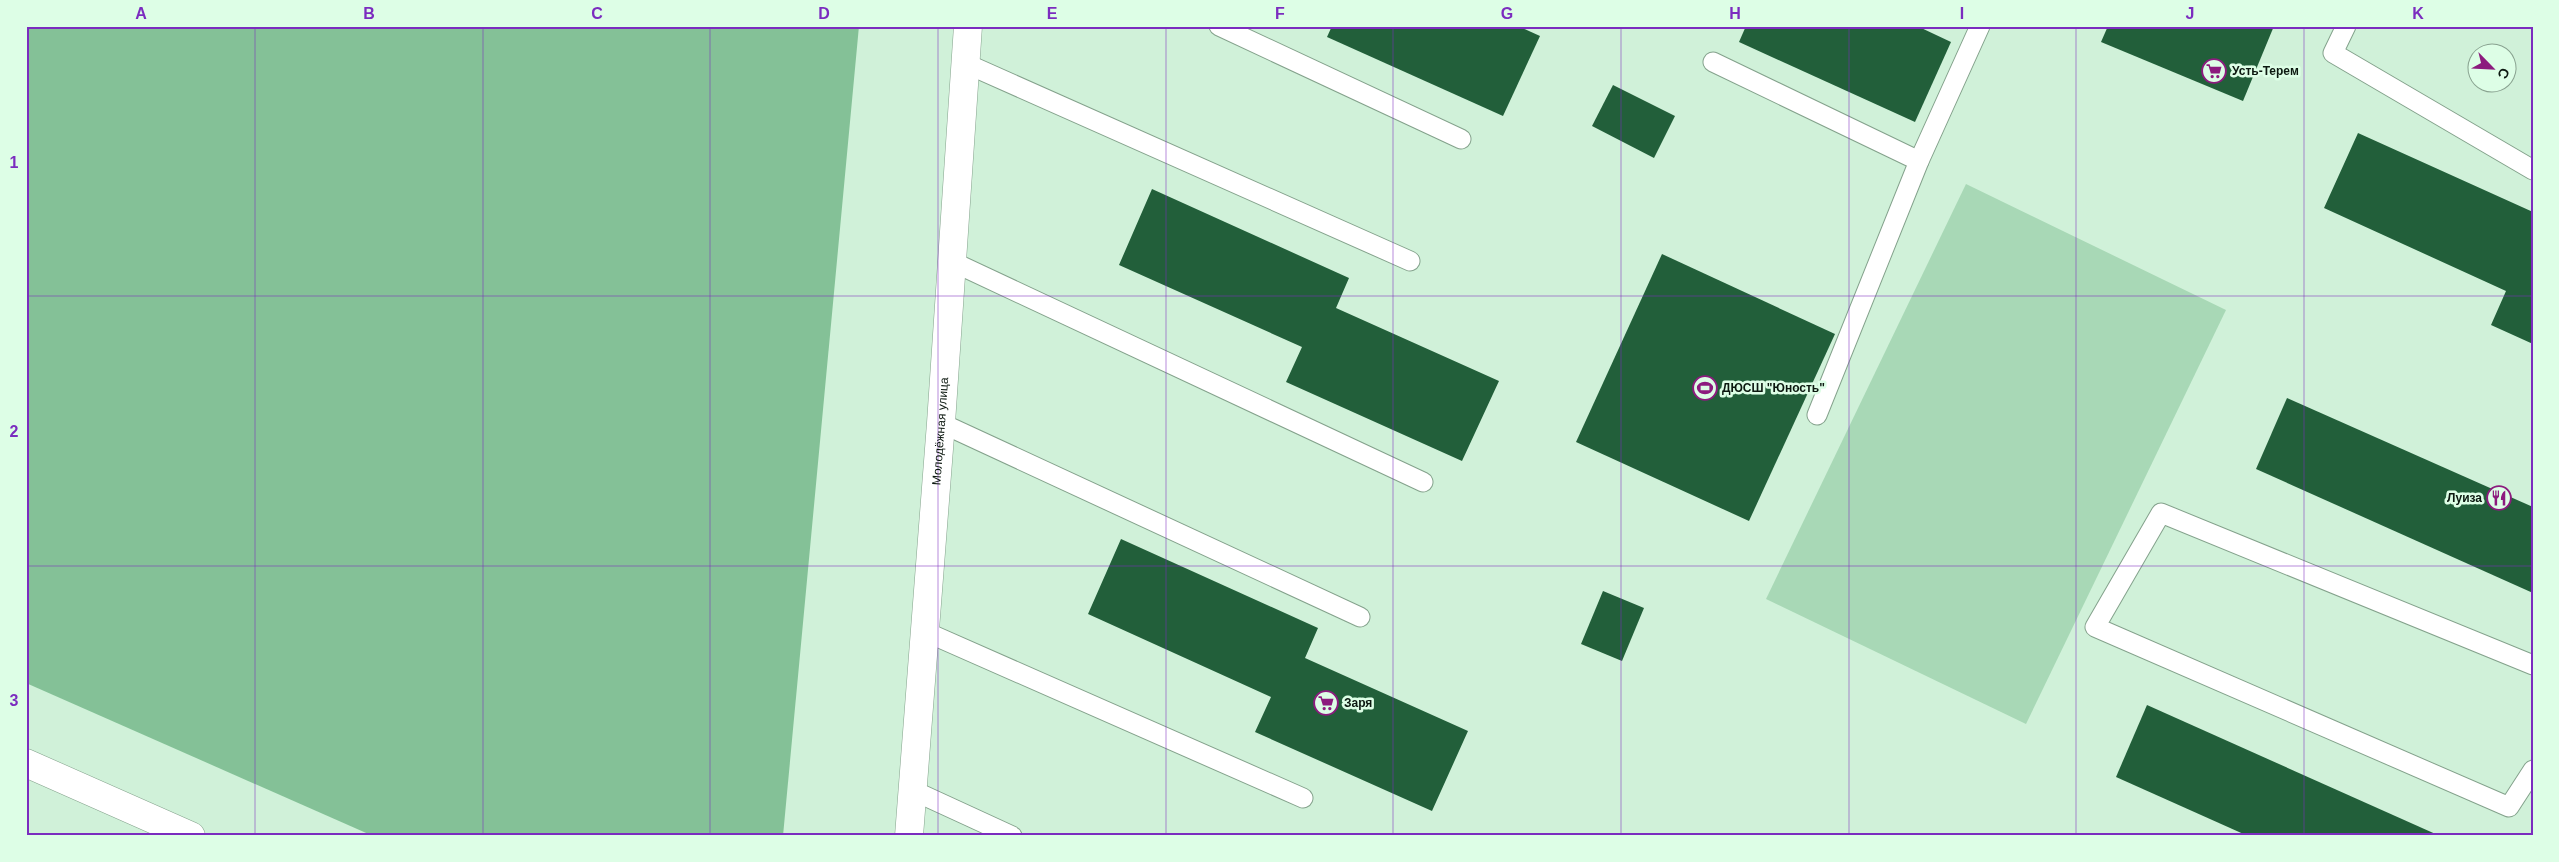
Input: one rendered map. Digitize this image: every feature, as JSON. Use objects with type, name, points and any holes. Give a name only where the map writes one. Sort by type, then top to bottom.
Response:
[{"type":"street","name":"Молодёжная улица","points":[[909,836],[926,632],[967,64],[968,26]]},
{"type":"street","points":[[26,763],[191,836]]},
{"type":"lane","points":[[1219,26],[1461,139]]},
{"type":"lane","points":[[1817,415],[1919,161],[1980,26]]},
{"type":"lane","points":[[2346,26],[2333,54],[2533,170]]},
{"type":"lane","points":[[1712,62],[1919,161]]},
{"type":"lane","points":[[967,64],[1410,262]]},
{"type":"lane","points":[[952,262],[1423,482]]},
{"type":"lane","points":[[941,423],[1360,617]]},
{"type":"lane","points":[[2533,665],[2161,513],[2095,627],[2509,807],[2533,770]]},
{"type":"lane","points":[[926,632],[1303,798]]},
{"type":"lane","points":[[912,790],[1012,836]]},
{"type":"green space","points":[[26,26],[859,26],[783,836],[373,836],[26,683]]},
{"type":"green space","points":[[1966,184],[2226,310],[2026,724],[1766,599]]},
{"type":"building","points":[[1332,26],[1518,26],[1540,36],[1503,116],[1327,37]]},
{"type":"building","points":[[1746,26],[1917,26],[1951,42],[1915,122],[1739,42]]},
{"type":"building","name":"Усть-Терем","points":[[2108,26],[2274,26],[2243,101],[2101,42]]},
{"type":"building","points":[[1613,85],[1675,116],[1654,158],[1592,126]]},
{"type":"building","points":[[2358,133],[2533,212],[2533,344],[2491,325],[2506,291],[2324,208]]},
{"type":"building","points":[[1152,189],[1349,278],[1336,308],[1499,381],[1462,461],[1286,382],[1302,347],[1119,265]]},
{"type":"building","name":"ДЮСШ \"Юность\"","points":[[1662,254],[1835,334],[1749,521],[1576,442]]},
{"type":"building","points":[[2287,398],[2533,507],[2533,593],[2256,469]]},
{"type":"building","points":[[1121,539],[1318,628],[1305,658],[1468,731],[1432,811],[1255,732],[1271,697],[1088,614]]},
{"type":"building","points":[[1603,591],[1644,608],[1622,661],[1581,644]]},
{"type":"building","points":[[2147,705],[2440,836],[2248,836],[2116,777]]},
{"type":"place","name":"Усть-Терем","points":[[2214,71]]},
{"type":"place","name":"ДЮСШ \"Юность\"","points":[[1705,388]]},
{"type":"place","name":"Луиза","points":[[2499,498]]},
{"type":"place","name":"Заря","points":[[1326,703]]}]
